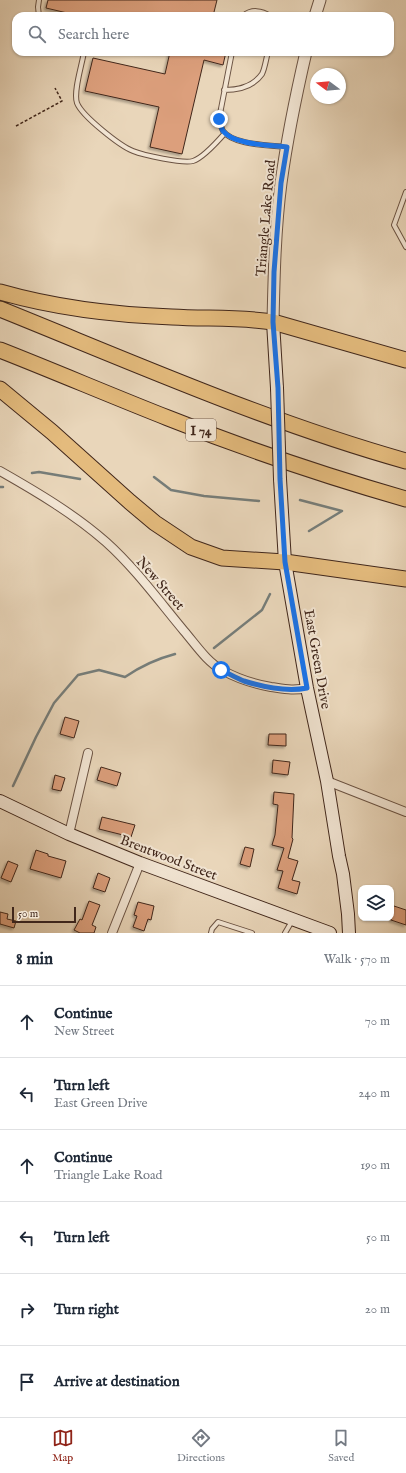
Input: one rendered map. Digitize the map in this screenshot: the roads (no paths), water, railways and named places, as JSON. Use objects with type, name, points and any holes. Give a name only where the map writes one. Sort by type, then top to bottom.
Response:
[{"type":"highway","points":[[0,292],[47,303],[113,313],[171,317],[255,319],[273,322],[406,360]]},
{"type":"highway","points":[[0,309],[214,396],[294,426],[356,447],[406,461]]},
{"type":"highway","name":"I 74","points":[[0,350],[248,448],[329,476],[406,499]]},
{"type":"highway","points":[[0,389],[52,432],[155,523],[191,547],[222,558],[285,562],[406,579]]},
{"type":"highway","points":[[356,447],[390,450],[406,454]]},
{"type":"main road","name":"Triangle Lake Road","points":[[273,322],[278,388]]},
{"type":"main road","name":"East Green Drive","points":[[278,388],[280,479],[285,562],[307,688],[327,781],[343,874],[349,933]]},
{"type":"main road","name":"Brentwood Street","points":[[0,801],[69,834],[140,863],[330,933]]},
{"type":"street","points":[[316,12],[320,0]]},
{"type":"street","name":"Triangle Lake Road","points":[[273,322],[274,272],[281,183],[295,99],[305,56]]},
{"type":"street","name":"New Street","points":[[0,472],[71,514],[107,543],[138,576],[205,656],[221,670],[244,681],[263,686],[295,691],[307,688]]},
{"type":"street","points":[[69,834],[88,753]]},
{"type":"street","points":[[327,781],[406,812]]},
{"type":"street","points":[[112,933],[140,863]]},
{"type":"lane","points":[[39,0],[39,12]]},
{"type":"lane","points":[[249,12],[256,10],[264,12]]},
{"type":"lane","points":[[83,56],[76,95],[77,103],[84,114],[111,136],[132,150],[175,161],[193,161],[208,152],[225,133]]},
{"type":"lane","points":[[231,56],[219,119],[222,130],[229,137],[241,142],[287,147]]},
{"type":"lane","points":[[224,90],[239,90],[251,85],[262,74],[267,56]]},
{"type":"lane","points":[[406,192],[394,225],[406,247]]},
{"type":"lane","points":[[286,933],[293,919]]},
{"type":"lane","points":[[211,933],[212,929],[218,922],[252,933]]},
{"type":"waterway","points":[[32,473],[39,472],[80,479]]},
{"type":"waterway","points":[[154,477],[171,490],[204,496],[259,501]]},
{"type":"waterway","points":[[300,500],[342,511]]},
{"type":"waterway","points":[[309,531],[342,511]]},
{"type":"waterway","points":[[214,648],[262,610],[270,594]]},
{"type":"waterway","points":[[13,786],[54,703],[78,675],[99,670],[125,677],[149,663],[175,654]]}]
